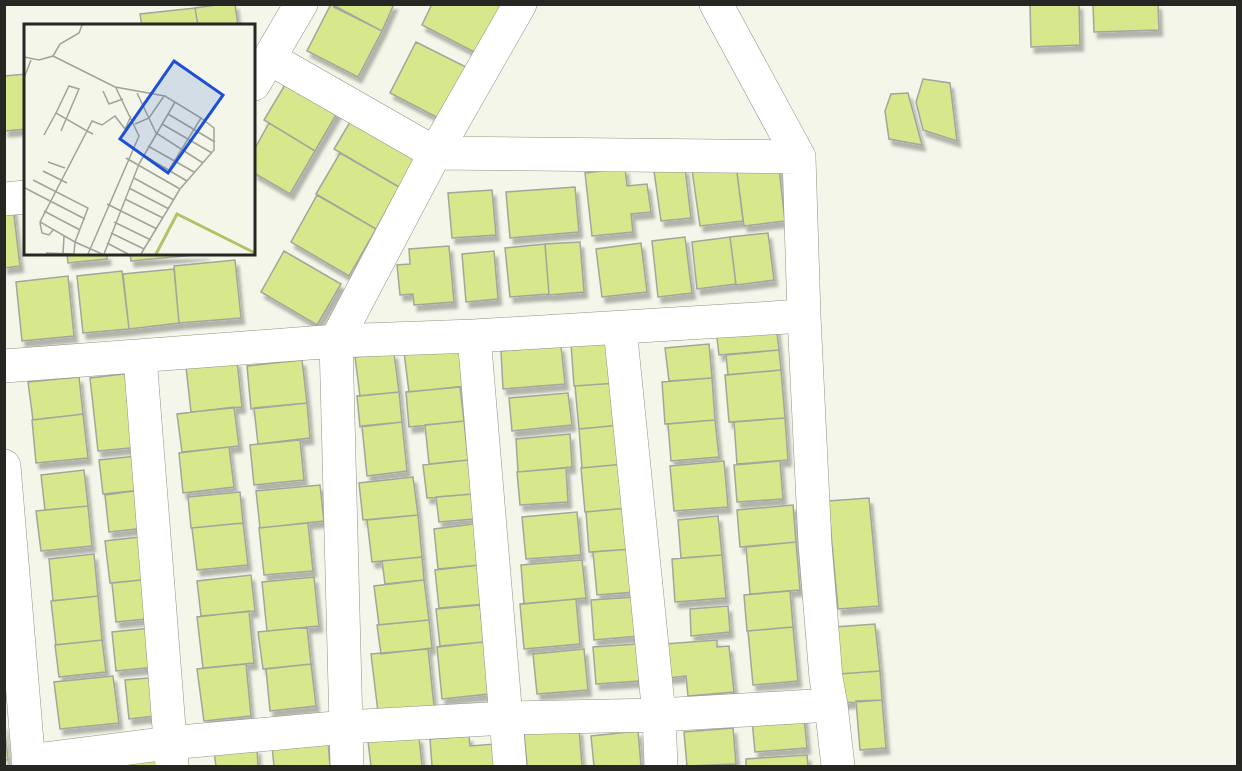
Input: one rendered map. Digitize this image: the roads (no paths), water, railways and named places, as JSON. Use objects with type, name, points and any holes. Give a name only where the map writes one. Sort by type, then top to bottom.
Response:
[{"type":"street","points":[[301,4],[261,71],[435,153],[799,157]]},
{"type":"street","points":[[347,766],[336,340],[435,153],[520,4]]},
{"type":"street","points":[[716,4],[799,157],[815,544],[826,678],[838,766]]},
{"type":"street","points":[[4,199],[24,198]]},
{"type":"street","points":[[4,366],[336,340],[474,336],[804,316]]},
{"type":"street","points":[[620,328],[659,715],[662,766]]},
{"type":"street","points":[[474,336],[510,766]]},
{"type":"street","points":[[140,357],[170,755]]},
{"type":"street","points":[[4,466],[29,764],[170,755],[346,727],[506,718],[659,715],[831,705]]}]
